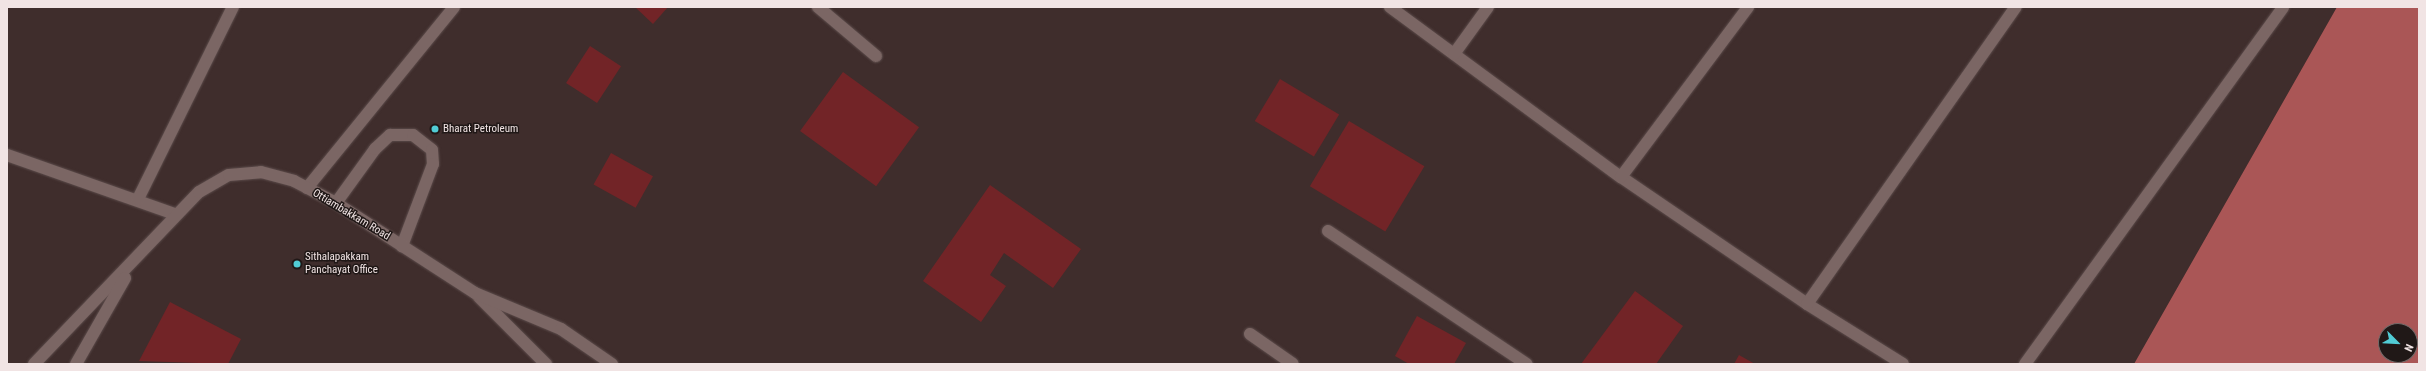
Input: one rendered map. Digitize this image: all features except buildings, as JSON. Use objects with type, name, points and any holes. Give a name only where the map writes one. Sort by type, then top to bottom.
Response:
[{"type":"street","points":[[138,199],[232,7]]},
{"type":"street","points":[[307,188],[454,7]]},
{"type":"street","points":[[818,7],[876,56]]},
{"type":"street","points":[[1390,7],[1621,177],[1807,304],[1903,364]]},
{"type":"street","points":[[1454,54],[1488,7]]},
{"type":"street","points":[[1621,177],[1748,7]]},
{"type":"street","points":[[1807,304],[2016,7]]},
{"type":"street","points":[[2025,364],[2283,7]]},
{"type":"street","points":[[336,203],[375,149],[390,135],[413,135],[432,150],[433,164],[402,246]]},
{"type":"street","points":[[7,155],[138,199],[175,214]]},
{"type":"street","name":"Ottiambakkam Road","points":[[34,364],[132,265],[175,214],[199,192],[230,176],[261,172],[307,188],[336,203],[475,293],[560,329],[612,364]]},
{"type":"street","points":[[1328,231],[1527,364]]},
{"type":"street","name":"Ottiambakkam Road","points":[[76,364],[132,265]]},
{"type":"street","name":"Ottiambakkam Road","points":[[475,293],[546,364]]},
{"type":"street","points":[[1250,334],[1292,364]]},
{"type":"shaded area","points":[[2337,7],[2419,7],[2419,364],[2134,364]]},
{"type":"place","name":"Bharat Petroleum","points":[[435,129]]},
{"type":"place","name":"Sithalapakkam Panchayat Office","points":[[297,264]]}]
